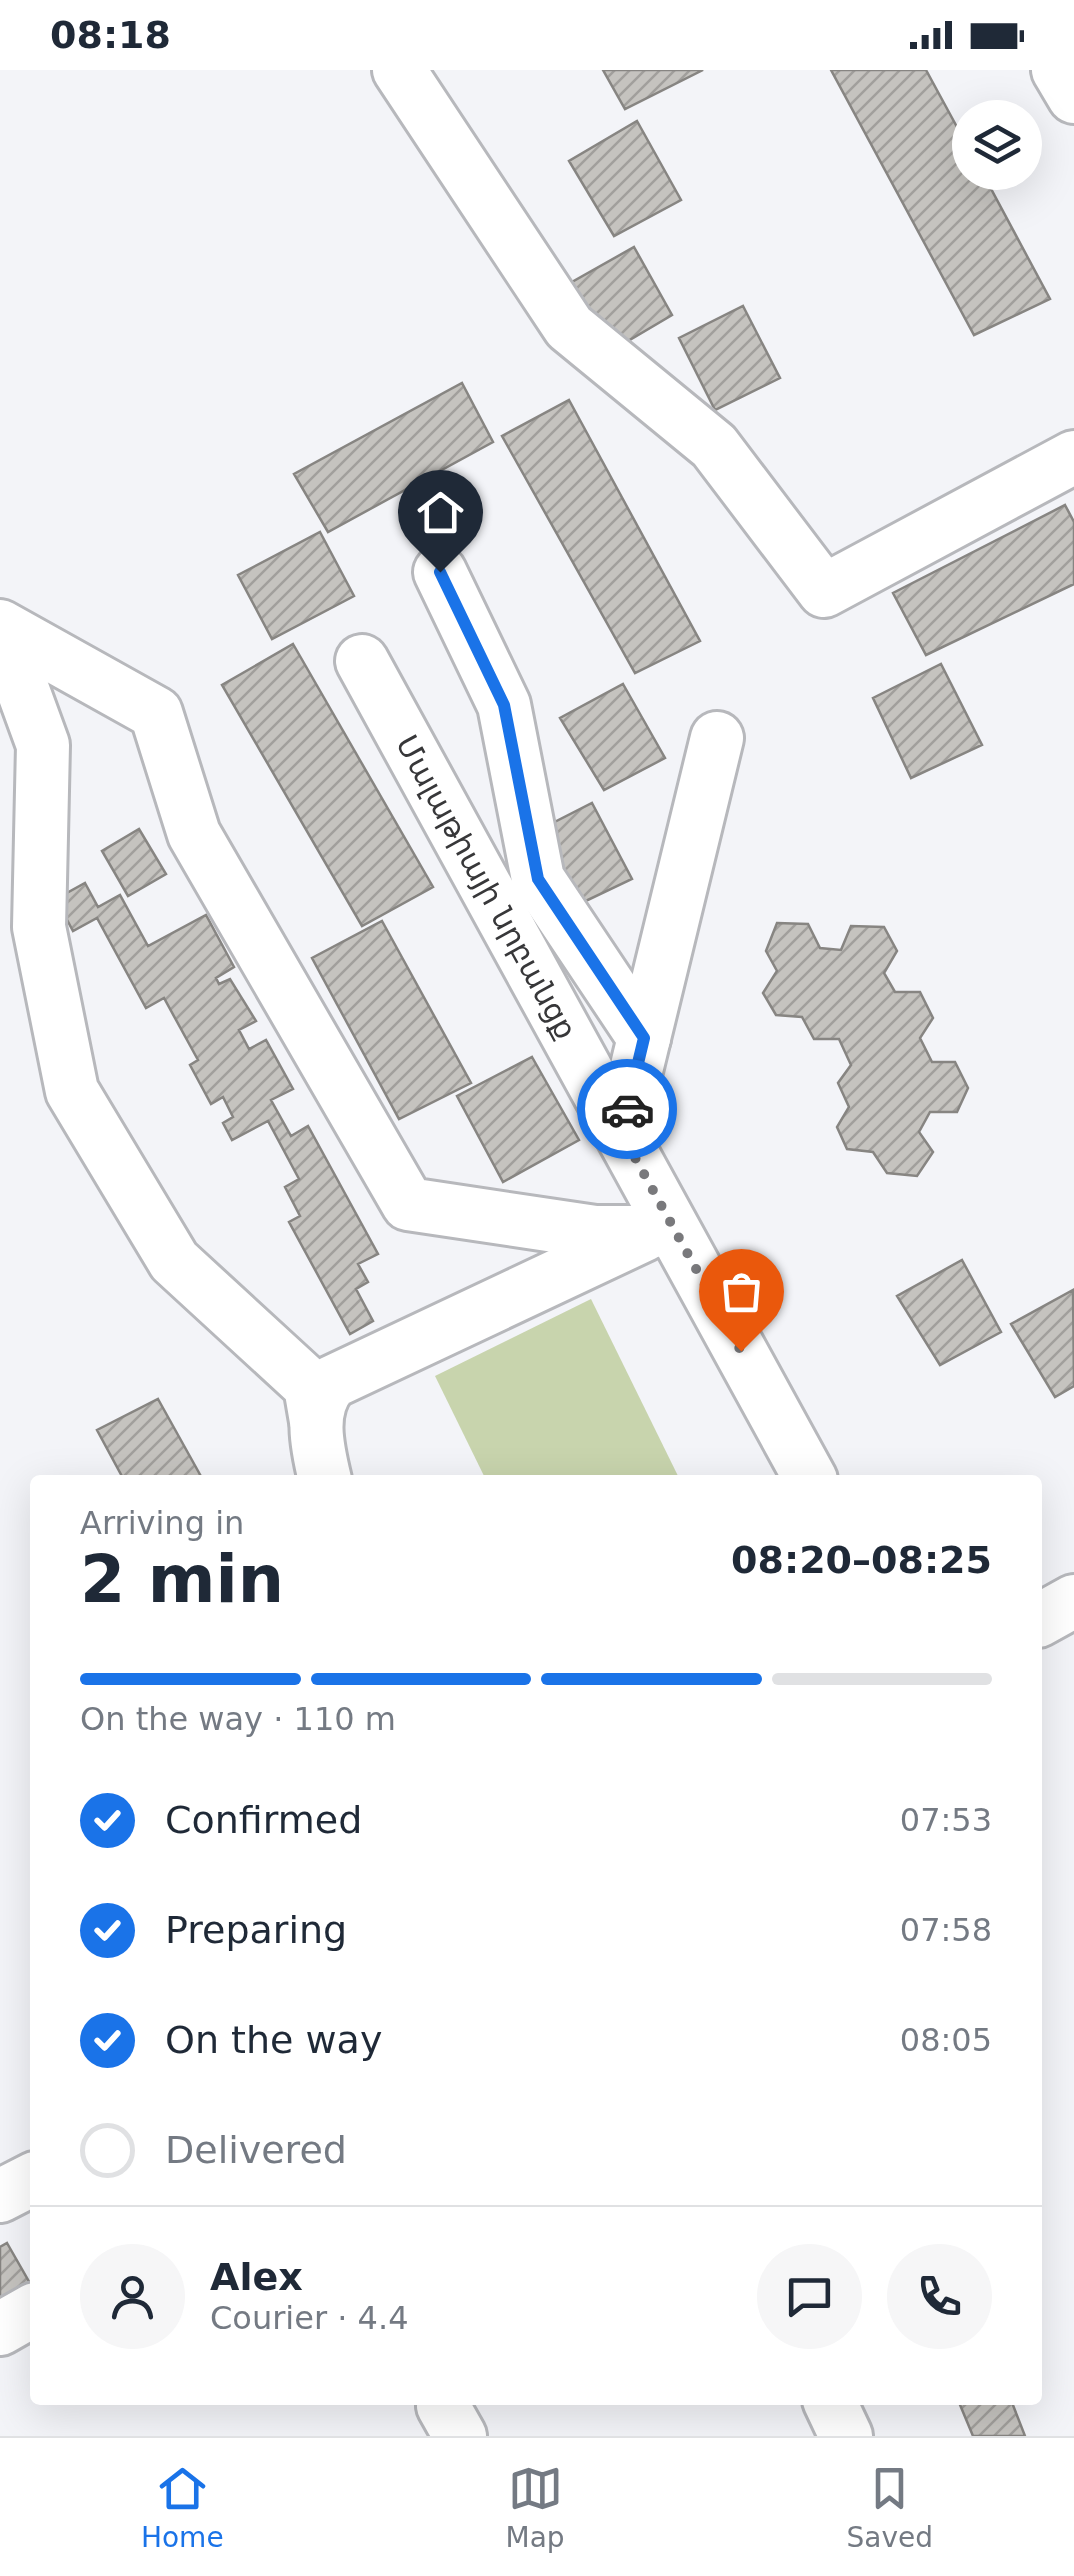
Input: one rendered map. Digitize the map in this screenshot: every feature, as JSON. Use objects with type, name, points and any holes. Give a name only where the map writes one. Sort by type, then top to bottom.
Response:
[{"type":"street","points":[[399,70],[569,326],[714,446],[824,591],[1074,458]]},
{"type":"street","points":[[1058,70],[1074,98]]},
{"type":"street","points":[[440,572],[504,705],[538,879],[644,1038]]},
{"type":"street","points":[[0,626],[156,712],[194,834],[408,1204],[595,1232],[660,1227]]},
{"type":"street","points":[[0,626],[43,744],[39,927],[72,1091],[174,1260],[310,1386],[324,1475]]},
{"type":"street","name":"Մալաթիայի նրբանցք","points":[[362,662],[621,1132],[660,1227],[808,1475]]},
{"type":"street","points":[[621,1132],[717,738]]},
{"type":"street","points":[[316,1421],[320,1395],[332,1382],[660,1227]]},
{"type":"street","points":[[1042,1619],[1074,1600]]},
{"type":"street","points":[[0,2196],[30,2181]]},
{"type":"street","points":[[0,2329],[30,2312]]},
{"type":"street","points":[[831,2405],[846,2436]]},
{"type":"green space","points":[[591,1299],[678,1475],[484,1475],[435,1376]]},
{"type":"building","points":[[603,70],[703,70],[625,109]]},
{"type":"building","points":[[831,70],[926,70],[952,118],[952,190],[992,190],[1050,299],[974,335]]},
{"type":"building","points":[[637,121],[681,200],[614,236],[569,161]]},
{"type":"building","points":[[634,247],[672,315],[611,351],[572,282]]},
{"type":"building","points":[[743,306],[780,378],[715,410],[679,338]]},
{"type":"building","points":[[462,383],[493,442],[328,532],[294,474]]},
{"type":"building","points":[[569,400],[700,641],[635,673],[502,436]]},
{"type":"building","points":[[1065,505],[1074,522],[1074,584],[926,655],[893,593]]},
{"type":"building","points":[[320,532],[354,596],[272,639],[238,575]]},
{"type":"building","points":[[293,644],[433,887],[362,926],[222,685]]},
{"type":"building","points":[[941,664],[982,745],[911,778],[873,698]]},
{"type":"building","points":[[623,684],[665,758],[604,790],[560,718]]},
{"type":"building","points":[[592,803],[632,879],[571,908],[533,833]]},
{"type":"building","points":[[139,829],[166,874],[128,896],[102,851]]},
{"type":"building","points":[[85,883],[98,907],[120,895],[148,946],[206,915],[234,967],[216,978],[219,984],[230,979],[256,1021],[239,1030],[249,1049],[266,1040],[293,1089],[271,1100],[291,1136],[308,1126],[378,1254],[358,1264],[368,1282],[356,1289],[373,1321],[350,1334],[289,1222],[300,1216],[285,1187],[299,1179],[268,1121],[232,1140],[223,1123],[233,1117],[223,1097],[211,1104],[190,1065],[198,1060],[164,998],[146,1008],[97,918],[73,931],[56,899]]},
{"type":"building","points":[[382,921],[471,1083],[399,1119],[312,958]]},
{"type":"building","points":[[777,923],[808,924],[820,948],[841,950],[851,926],[884,927],[897,951],[884,973],[895,992],[920,992],[933,1018],[920,1038],[932,1062],[955,1062],[968,1088],[957,1112],[930,1112],[919,1132],[933,1152],[917,1176],[887,1173],[873,1152],[847,1149],[837,1127],[849,1107],[838,1083],[851,1065],[839,1039],[814,1039],[802,1017],[776,1015],[763,993],[777,971],[766,951]]},
{"type":"building","points":[[532,1057],[579,1140],[503,1182],[457,1096]]},
{"type":"building","points":[[962,1260],[1001,1332],[940,1365],[897,1296]]},
{"type":"building","points":[[1073,1290],[1074,1386],[1055,1397],[1011,1324]]},
{"type":"building","points":[[158,1399],[200,1475],[121,1475],[97,1430]]},
{"type":"building","points":[[7,2243],[30,2283],[30,2295],[0,2311],[0,2247]]},
{"type":"building","points":[[960,2405],[1013,2405],[1025,2436],[973,2436]]},
{"type":"way so far","points":[[627,1109],[621,1132],[741,1351]]},
{"type":"route","points":[[440,572],[504,705],[538,879],[644,1038],[627,1109]]}]
